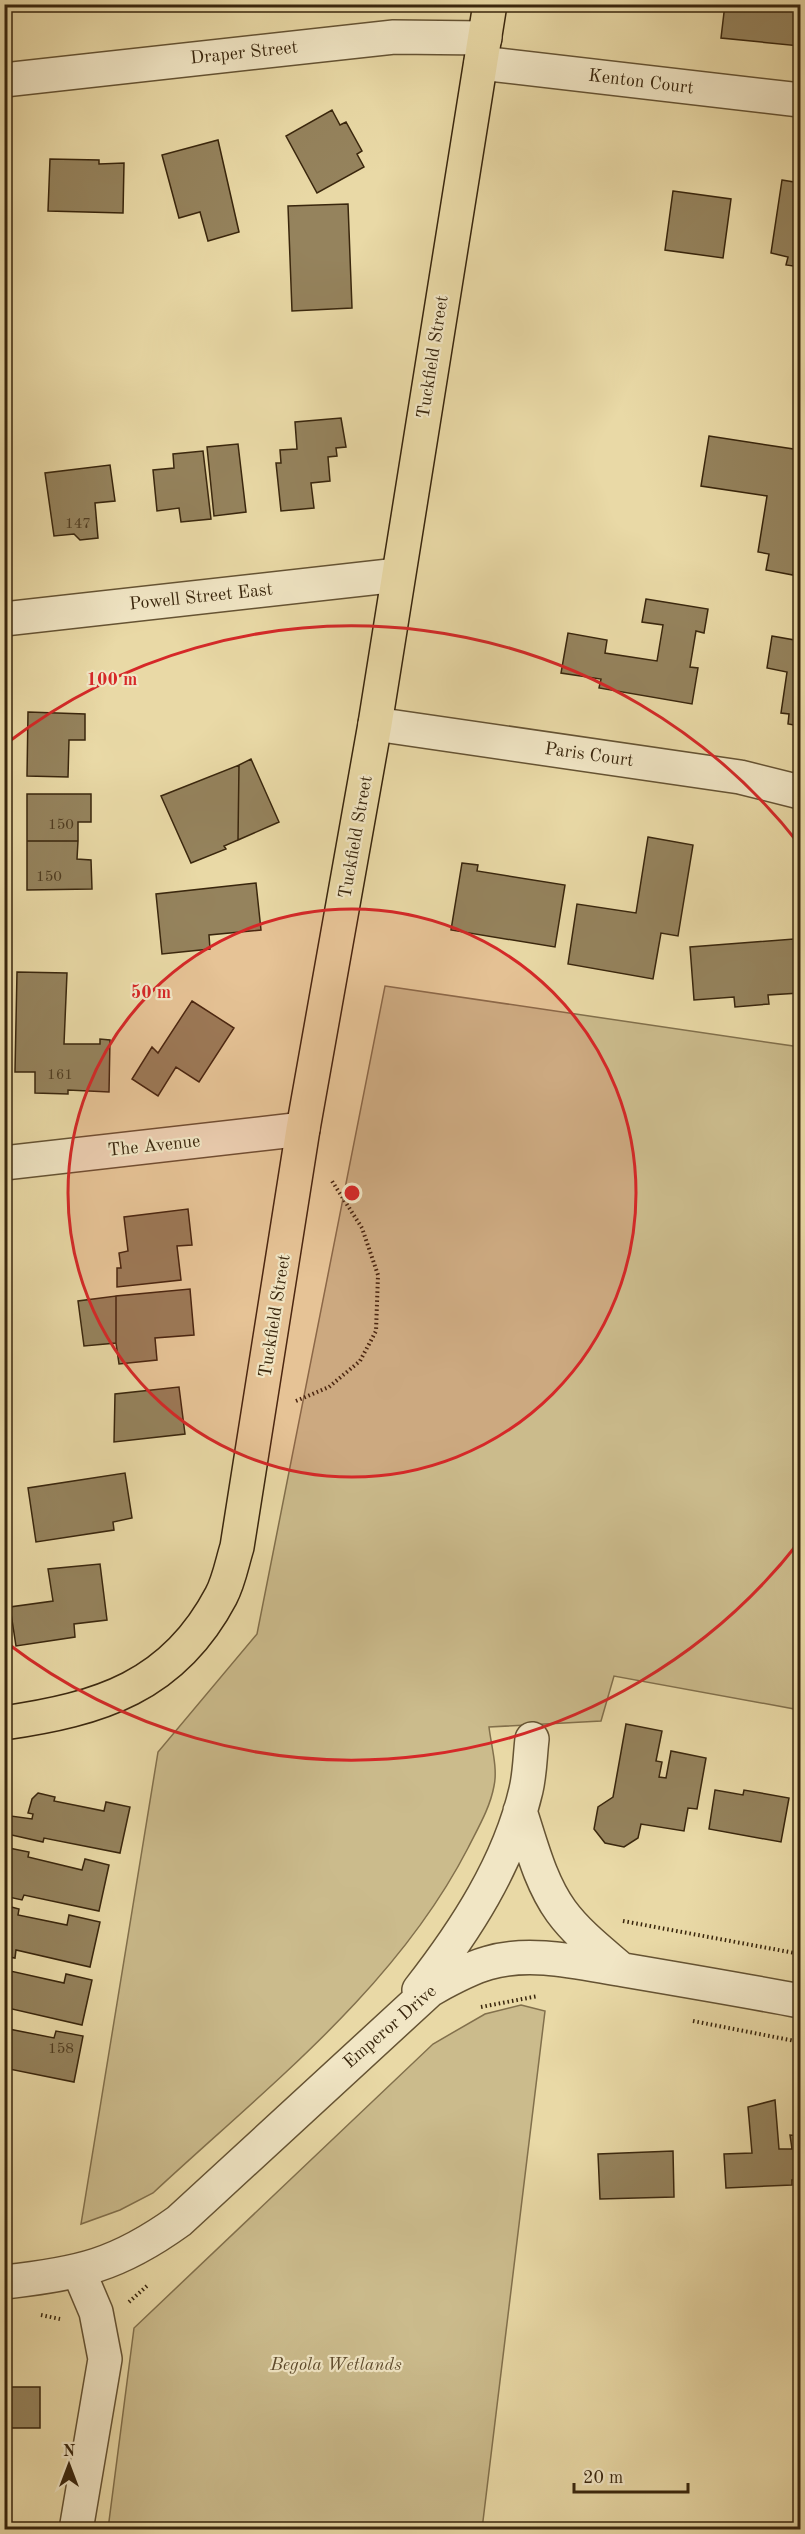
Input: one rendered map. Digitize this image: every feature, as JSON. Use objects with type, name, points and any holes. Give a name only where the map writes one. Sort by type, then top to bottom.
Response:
[{"type":"main road","name":"Tuckfield Street","points":[[4,1723],[59,1715],[106,1701],[153,1676],[180,1654],[198,1634],[222,1594],[237,1547],[261,1408],[303,1129],[375,724],[490,4]]},
{"type":"street","name":"Draper Street","points":[[4,80],[394,37],[483,50]]},
{"type":"street","name":"Kenton Court","points":[[483,50],[801,100]]},
{"type":"street","name":"Powell Street East","points":[[4,619],[398,575]]},
{"type":"street","name":"Paris Court","points":[[375,724],[740,777],[801,792]]},
{"type":"street","name":"The Avenue","points":[[4,1163],[303,1129]]},
{"type":"street","points":[[400,2015],[439,1965],[481,1900],[508,1847],[527,1787],[532,1739]]},
{"type":"street","points":[[520,1811],[538,1867],[560,1910],[591,1944],[621,1969]]},
{"type":"street","name":"Emperor Drive","points":[[4,2282],[79,2271],[110,2262],[148,2243],[179,2220],[429,1990],[459,1974],[489,1962],[553,1959],[801,2001]]},
{"type":"street","points":[[76,2529],[105,2359],[100,2327],[79,2271]]},
{"type":"path","points":[[261,1408],[285,1406],[329,1388],[360,1361],[376,1331],[378,1275],[362,1228],[329,1177]]},
{"type":"path","points":[[617,1920],[801,1954]]},
{"type":"path","points":[[470,2009],[549,1994]]},
{"type":"path","points":[[686,2020],[801,2042]]},
{"type":"path","points":[[36,2314],[100,2327],[154,2280]]},
{"type":"green space","points":[[385,986],[800,1047],[800,1710],[614,1676],[601,1721],[489,1727],[495,1779],[487,1810],[438,1899],[404,1946],[326,2034],[153,2193],[120,2210],[81,2224],[158,1752],[257,1634]]},
{"type":"green space","name":"Begola Wetlands","points":[[521,2005],[545,2011],[482,2529],[108,2529],[134,2328],[433,2044],[485,2014]]},
{"type":"building","points":[[725,4],[800,4],[800,46],[721,38]]},
{"type":"building","points":[[332,110],[340,125],[346,122],[362,151],[357,154],[364,167],[317,193],[286,136]]},
{"type":"building","points":[[218,140],[239,232],[208,241],[200,212],[179,218],[162,155]]},
{"type":"building","points":[[50,159],[99,160],[99,164],[124,163],[123,213],[48,211]]},
{"type":"building","points":[[782,180],[800,183],[800,267],[786,265],[788,257],[771,253]]},
{"type":"building","points":[[673,191],[731,199],[723,258],[665,250]]},
{"type":"building","points":[[348,204],[352,308],[292,311],[288,206]]},
{"type":"building","points":[[341,418],[346,447],[336,448],[337,456],[328,457],[330,481],[311,483],[314,508],[281,511],[276,463],[281,463],[280,450],[297,449],[295,422]]},
{"type":"building","points":[[4,435],[10,435],[7,534],[4,534]]},
{"type":"building","points":[[709,436],[800,450],[800,559],[796,558],[793,575],[766,570],[769,554],[758,552],[767,496],[701,486]]},
{"type":"building","points":[[238,444],[246,512],[214,516],[207,447]]},
{"type":"building","points":[[203,451],[211,519],[181,522],[179,508],[157,511],[153,470],[174,468],[173,454]]},
{"type":"building","points":[[110,465],[115,501],[95,503],[98,538],[80,540],[74,534],[54,536],[45,473]]},
{"type":"building","points":[[646,599],[708,609],[704,633],[696,631],[690,667],[698,668],[692,704],[599,688],[601,679],[561,673],[568,633],[607,640],[605,653],[657,661],[663,625],[642,622]]},
{"type":"building","points":[[772,636],[800,641],[800,726],[788,724],[789,714],[781,713],[787,672],[767,668]]},
{"type":"building","points":[[28,712],[85,714],[85,740],[69,740],[68,777],[27,776]]},
{"type":"building","points":[[4,713],[9,713],[7,823],[4,823]]},
{"type":"building","points":[[251,759],[279,822],[238,840],[239,765]]},
{"type":"building","points":[[239,765],[238,840],[224,846],[226,849],[191,863],[161,796]]},
{"type":"building","points":[[27,794],[91,794],[91,822],[78,822],[78,841],[27,841]]},
{"type":"building","points":[[648,837],[693,845],[678,936],[661,933],[653,979],[568,964],[577,904],[636,913]]},
{"type":"building","points":[[27,841],[78,841],[77,859],[91,860],[92,889],[27,890]]},
{"type":"building","points":[[462,863],[478,865],[477,871],[565,885],[555,947],[451,930]]},
{"type":"building","points":[[256,883],[261,930],[209,935],[210,949],[162,954],[156,894]]},
{"type":"building","points":[[794,939],[795,949],[800,949],[800,993],[768,995],[769,1004],[735,1007],[734,997],[694,1000],[690,947]]},
{"type":"building","points":[[17,972],[67,973],[64,1044],[100,1044],[100,1039],[110,1040],[109,1092],[68,1090],[68,1094],[35,1093],[35,1072],[15,1072]]},
{"type":"building","points":[[192,1001],[234,1028],[199,1082],[176,1067],[158,1096],[132,1079],[152,1047],[158,1053]]},
{"type":"building","points":[[188,1209],[192,1245],[177,1246],[181,1280],[117,1287],[117,1268],[121,1268],[119,1253],[128,1251],[124,1217]]},
{"type":"building","points":[[190,1289],[194,1335],[155,1338],[157,1360],[119,1364],[116,1343],[116,1296]]},
{"type":"building","points":[[116,1296],[116,1343],[84,1346],[78,1301]]},
{"type":"building","points":[[179,1387],[185,1434],[114,1442],[115,1394]]},
{"type":"building","points":[[125,1473],[132,1518],[113,1522],[114,1530],[36,1542],[28,1488]]},
{"type":"building","points":[[100,1564],[107,1620],[74,1624],[75,1637],[16,1646],[10,1607],[53,1601],[48,1569]]},
{"type":"building","points":[[626,1724],[662,1731],[656,1761],[662,1762],[659,1777],[666,1778],[671,1751],[706,1758],[697,1809],[688,1808],[684,1831],[641,1824],[638,1838],[624,1847],[605,1843],[594,1829],[598,1807],[613,1797]]},
{"type":"building","points":[[715,1790],[743,1795],[744,1790],[789,1798],[781,1842],[709,1829]]},
{"type":"building","points":[[38,1793],[55,1797],[54,1801],[104,1811],[106,1802],[130,1807],[120,1853],[44,1838],[43,1842],[7,1834],[11,1816],[32,1819],[33,1814],[28,1813],[32,1799]]},
{"type":"building","points":[[9,1848],[29,1852],[28,1857],[82,1870],[85,1859],[109,1865],[99,1911],[24,1895],[22,1900],[4,1896],[4,1854],[7,1854]]},
{"type":"building","points":[[4,1905],[19,1909],[18,1915],[67,1925],[69,1915],[100,1922],[90,1967],[16,1950],[15,1958],[4,1956]]},
{"type":"building","points":[[4,1967],[10,1968],[10,1971],[64,1983],[66,1974],[92,1980],[82,2025],[8,2008],[4,2014]]},
{"type":"building","points":[[4,2028],[54,2038],[56,2031],[83,2036],[74,2082],[4,2068]]},
{"type":"building","points":[[775,2100],[779,2149],[792,2149],[790,2135],[800,2136],[800,2179],[792,2180],[792,2185],[726,2188],[724,2154],[752,2153],[748,2107]]},
{"type":"building","points":[[673,2151],[674,2197],[600,2199],[598,2154]]},
{"type":"building","points":[[4,2387],[40,2387],[40,2428],[4,2428]]}]
